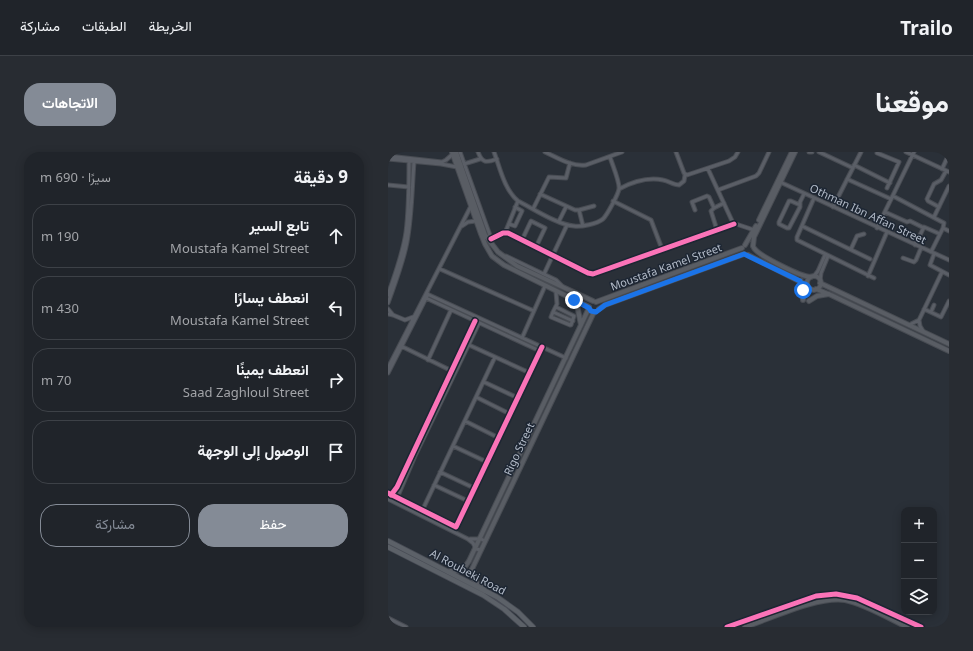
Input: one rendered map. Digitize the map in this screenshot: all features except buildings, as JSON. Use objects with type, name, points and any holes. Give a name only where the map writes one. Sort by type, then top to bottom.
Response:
[{"type":"main road","name":"Al Roubeki Road","points":[[388,541],[485,590],[508,604],[533,627]]},
{"type":"main road","name":"Al Roubeki Road","points":[[388,547],[483,595],[504,609],[524,627]]},
{"type":"street","points":[[460,152],[491,239],[498,250],[505,256],[558,281],[564,289]]},
{"type":"street","points":[[478,152],[480,159]]},
{"type":"street","points":[[494,152],[509,192],[518,201],[559,221],[573,226],[583,226],[603,219],[613,201],[619,188],[610,157]]},
{"type":"street","points":[[545,152],[570,163],[583,166],[622,152]]},
{"type":"street","points":[[619,188],[631,183],[650,180],[664,180],[679,184],[684,181],[685,175],[676,152]]},
{"type":"street","points":[[685,175],[708,169],[733,159],[738,152]]},
{"type":"street","points":[[718,190],[756,176],[759,173],[769,152]]},
{"type":"street","points":[[746,255],[753,252],[752,239],[754,230],[792,152]]},
{"type":"street","points":[[744,246],[752,239],[795,152]]},
{"type":"street","points":[[819,152],[825,153],[890,183]]},
{"type":"street","points":[[833,207],[860,152]]},
{"type":"street","points":[[906,152],[914,154],[947,172],[941,180],[934,184],[927,199],[939,207]]},
{"type":"street","points":[[388,157],[440,162],[446,160],[453,153]]},
{"type":"street","points":[[453,153],[457,167],[466,185],[476,221],[485,244],[492,256],[510,269],[578,302],[594,312],[599,309],[599,304],[595,301],[564,289],[517,266],[498,252],[485,235],[466,185],[453,153]]},
{"type":"street","points":[[878,153],[900,162],[887,188]]},
{"type":"street","points":[[877,228],[914,154]]},
{"type":"street","points":[[942,169],[949,154]]},
{"type":"street","points":[[388,157],[445,164],[457,167]]},
{"type":"street","points":[[464,164],[480,159],[490,162],[497,159]]},
{"type":"street","points":[[388,295],[404,246],[412,161]]},
{"type":"street","points":[[388,303],[402,263],[407,242],[411,217],[412,161]]},
{"type":"street","points":[[533,209],[549,177],[566,178],[570,163]]},
{"type":"street","points":[[708,169],[734,224]]},
{"type":"street","points":[[847,179],[934,217],[944,223],[932,253],[930,265],[949,275]]},
{"type":"street","name":"Othman Ibn Affan Street","points":[[780,182],[949,260]]},
{"type":"street","points":[[388,185],[409,187]]},
{"type":"street","points":[[934,217],[949,186]]},
{"type":"street","points":[[540,194],[575,210],[594,206]]},
{"type":"street","points":[[800,205],[789,201],[779,224],[789,228],[800,207],[804,194]]},
{"type":"street","points":[[695,210],[692,202],[707,196],[714,208]]},
{"type":"street","points":[[814,198],[796,238],[798,241],[874,278]]},
{"type":"street","points":[[491,239],[505,233],[518,201]]},
{"type":"street","points":[[613,201],[652,220],[662,249]]},
{"type":"street","points":[[717,230],[711,213],[714,208],[724,203]]},
{"type":"street","points":[[388,368],[471,206]]},
{"type":"street","points":[[509,224],[515,226],[522,212],[515,207]]},
{"type":"street","points":[[559,221],[566,207]]},
{"type":"street","points":[[579,210],[583,226]]},
{"type":"street","points":[[885,212],[906,222],[910,221],[940,234]]},
{"type":"street","points":[[388,373],[461,227],[468,222],[476,221]]},
{"type":"street","points":[[522,240],[530,221],[545,228],[536,247]]},
{"type":"street","points":[[544,274],[567,224]]},
{"type":"street","points":[[505,233],[588,273],[593,274],[734,224],[754,230]]},
{"type":"street","points":[[802,226],[870,258]]},
{"type":"street","points":[[915,245],[924,228]]},
{"type":"street","points":[[943,228],[949,231]]},
{"type":"street","points":[[868,276],[887,232]]},
{"type":"street","points":[[850,249],[858,234],[864,234]]},
{"type":"street","points":[[744,246],[749,244],[759,254],[801,275],[818,278],[829,292],[949,351]]},
{"type":"street","points":[[744,246],[746,255]]},
{"type":"street","name":"Moustafa Kamel Street","points":[[595,301],[606,299],[744,246]]},
{"type":"street","points":[[903,258],[914,262],[921,248]]},
{"type":"street","points":[[757,259],[759,254]]},
{"type":"street","points":[[746,255],[800,280],[810,288],[829,292],[949,344]]},
{"type":"street","name":"Moustafa Kamel Street","points":[[599,309],[607,304],[746,255]]},
{"type":"street","points":[[807,285],[807,281],[818,271],[827,256]]},
{"type":"street","points":[[816,289],[820,282],[821,273],[827,256]]},
{"type":"street","points":[[440,269],[534,311]]},
{"type":"street","points":[[907,325],[914,324],[919,320],[942,272]]},
{"type":"street","points":[[801,275],[800,280],[803,290],[803,300]]},
{"type":"street","points":[[522,338],[545,286]]},
{"type":"street","points":[[556,292],[556,307],[553,312],[573,321],[574,316],[556,307]]},
{"type":"street","points":[[809,301],[829,292]]},
{"type":"street","points":[[427,294],[566,358]]},
{"type":"street","points":[[426,298],[540,351]]},
{"type":"street","points":[[606,299],[607,304]]},
{"type":"street","points":[[589,308],[590,304],[595,301]]},
{"type":"street","points":[[924,309],[941,317],[949,301]]},
{"type":"street","points":[[578,302],[577,305],[581,327]]},
{"type":"street","points":[[931,312],[934,305]]},
{"type":"street","name":"Rigo Street","points":[[450,571],[454,572],[463,568],[469,561],[589,308]]},
{"type":"street","points":[[388,310],[393,315]]},
{"type":"street","points":[[428,360],[451,310]]},
{"type":"street","name":"Rigo Street","points":[[485,590],[472,579],[471,574],[485,541],[594,312]]},
{"type":"street","points":[[388,314],[405,320],[413,317]]},
{"type":"street","points":[[585,318],[590,320]]},
{"type":"street","points":[[405,320],[408,327]]},
{"type":"street","points":[[919,320],[921,328],[924,332]]},
{"type":"street","points":[[397,498],[423,436],[475,321]]},
{"type":"street","points":[[479,323],[397,487],[390,494],[456,527],[542,347]]},
{"type":"street","points":[[505,335],[506,331]]},
{"type":"street","points":[[467,339],[471,341]]},
{"type":"street","points":[[468,345],[530,373]]},
{"type":"street","points":[[401,346],[452,371]]},
{"type":"street","points":[[422,511],[495,357]]},
{"type":"street","points":[[484,382],[518,398]]},
{"type":"street","points":[[476,398],[510,414]]},
{"type":"street","points":[[538,417],[543,419]]},
{"type":"street","points":[[465,421],[499,438]]},
{"type":"street","points":[[453,446],[487,462]]},
{"type":"street","points":[[440,472],[474,488]]},
{"type":"street","points":[[434,485],[468,502]]},
{"type":"street","points":[[388,499],[468,539],[473,543],[475,548],[481,550]]},
{"type":"street","points":[[468,539],[480,539],[485,541]]},
{"type":"street","points":[[727,627],[815,597],[836,594],[850,596],[921,627]]},
{"type":"street","points":[[815,597],[816,602]]},
{"type":"street","points":[[745,627],[816,602],[845,600],[860,605],[907,627]]},
{"type":"street","points":[[884,616],[886,611]]},
{"type":"street","points":[[764,614],[766,620]]},
{"type":"street","points":[[758,616],[760,622]]},
{"type":"street","points":[[388,618],[406,627]]},
{"type":"street","points":[[388,624],[395,627]]},
{"type":"cycle path","points":[[491,239],[503,233],[508,233],[588,273],[593,274],[734,224]]},
{"type":"cycle path","points":[[391,495],[397,487],[475,321]]},
{"type":"cycle path","points":[[388,493],[456,527],[542,347]]},
{"type":"cycle path","points":[[727,627],[816,596],[836,594],[857,598],[921,627]]},
{"type":"route","points":[[574,300],[589,308],[591,311],[596,312],[605,305],[744,254],[800,281],[803,290]]}]
